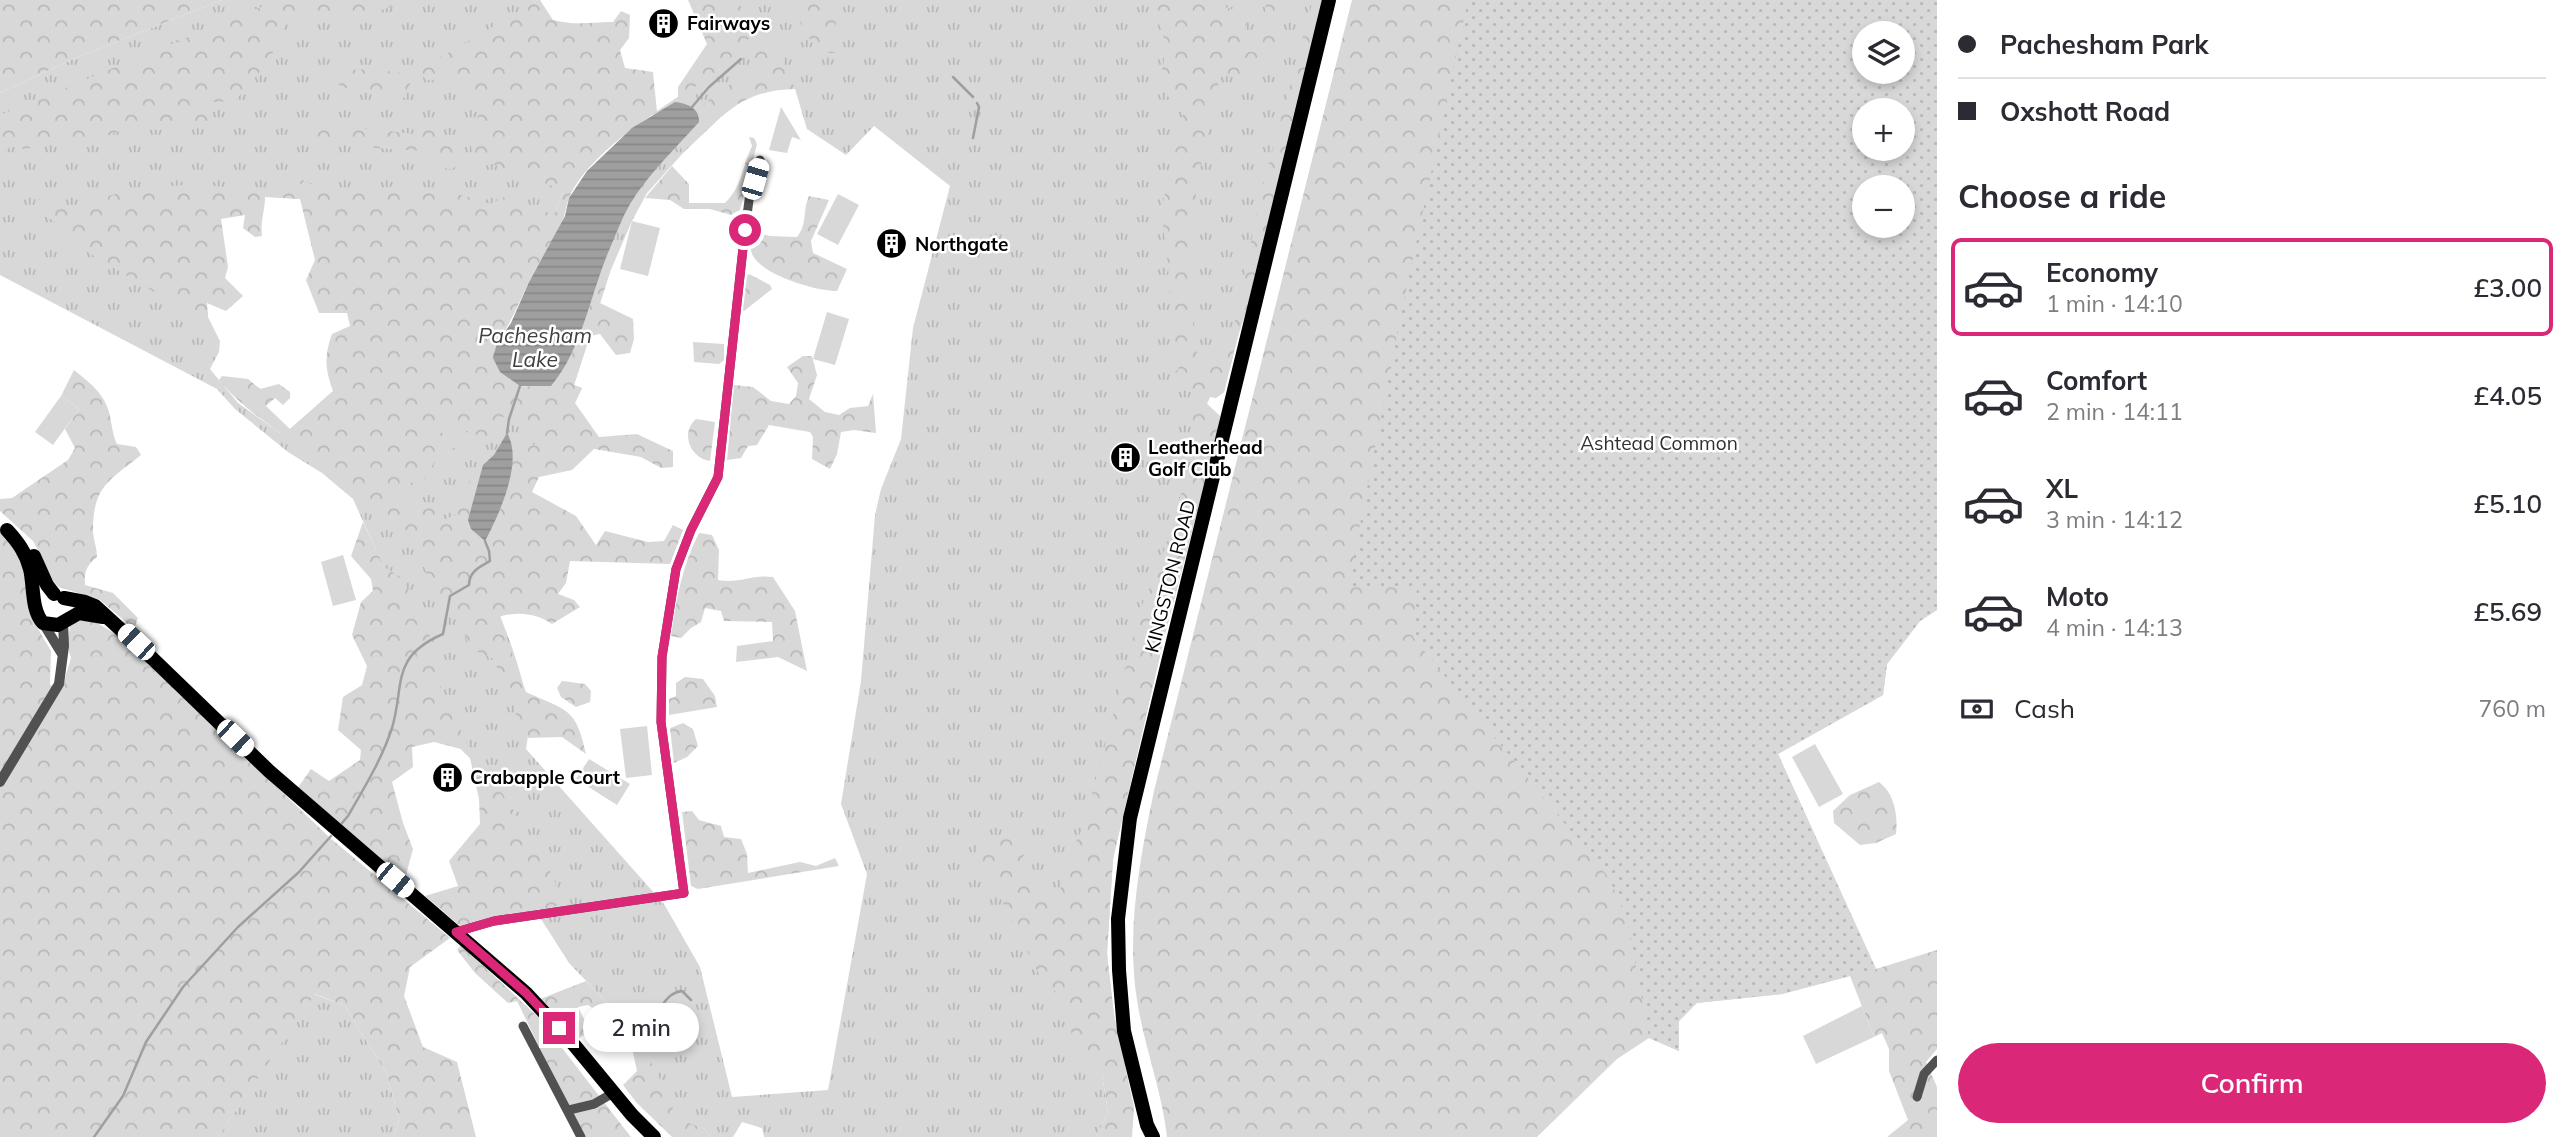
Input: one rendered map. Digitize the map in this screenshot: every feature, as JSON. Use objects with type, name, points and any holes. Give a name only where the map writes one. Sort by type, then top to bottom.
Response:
[{"type":"main road","name":"KINGSTON ROAD","points":[[1148,1133],[1124,1031],[1119,970],[1118,919],[1130,818],[1329,0]]},
{"type":"main road","points":[[4,527],[24,550],[30,567],[39,619],[43,623],[53,626],[79,613],[107,618]]},
{"type":"main road","points":[[4,527],[23,542],[35,557],[47,585],[69,609],[64,621]]},
{"type":"main road","points":[[37,608],[41,599],[59,596],[95,607],[269,771],[543,1010],[654,1137]]},
{"type":"street","points":[[456,932],[494,921],[684,893],[661,722],[662,657],[676,569],[691,530],[718,477],[745,230],[750,193],[760,160]]},
{"type":"street","points":[[0,782],[59,684],[64,621]]},
{"type":"street","points":[[43,623],[62,653]]},
{"type":"street","points":[[523,1026],[581,1137]]},
{"type":"street","points":[[1917,1097],[1924,1074],[1937,1060]]},
{"type":"street","points":[[569,1110],[594,1104],[613,1093]]},
{"type":"green space","points":[[0,0],[222,0],[73,59],[0,93]]},
{"type":"green space","points":[[222,0],[538,0],[477,38],[563,190],[553,219],[195,191],[208,317],[220,341],[219,352],[210,369],[238,403],[283,435],[346,380],[526,387],[654,113],[722,67],[718,0],[1323,0],[1224,392],[1216,398],[1210,397],[1207,404],[1220,416],[1215,443],[1164,638],[1113,859],[1107,954],[1114,1015],[1126,1069],[1102,1074],[1108,1113],[1096,1137],[764,1137],[762,1128],[742,1122],[733,1137],[711,1137],[703,1128],[677,1120],[665,1090],[634,1031],[569,963],[541,919],[540,908],[470,758],[443,732],[423,654],[353,499],[322,473],[288,452],[235,409],[217,389],[0,275],[0,93],[73,59]],"holes":[[[772,89],[795,89],[807,129],[846,155],[874,126],[950,186],[913,328],[901,439],[881,489],[875,515],[861,681],[841,804],[867,874],[828,1090],[732,1097],[700,967],[664,904],[526,749],[528,728],[523,685],[487,582],[582,388],[574,385],[610,272],[647,193],[684,152],[722,116],[746,98]]]},
{"type":"green space","points":[[278,0],[393,0],[391,7],[356,17],[327,15],[284,25],[284,37],[235,101],[211,102],[211,115],[205,128],[152,130],[136,126],[88,142],[75,137],[59,138],[39,147],[24,149],[12,145],[0,157],[0,115]]},
{"type":"green space","points":[[540,0],[553,20],[561,22],[613,22],[621,11],[630,15],[629,38],[620,50],[625,68],[653,72],[657,112],[607,150],[575,186],[560,226],[497,343],[520,386],[534,387],[532,397],[544,397],[562,373],[575,345],[600,272],[610,272],[600,303],[633,319],[634,339],[630,353],[616,355],[600,334],[590,336],[574,385],[582,388],[575,403],[599,437],[637,434],[673,451],[673,467],[661,468],[641,457],[594,449],[572,470],[539,477],[532,492],[576,516],[596,545],[605,531],[648,542],[664,541],[673,525],[683,530],[670,564],[570,561],[566,583],[558,594],[574,600],[580,607],[552,624],[540,617],[526,614],[499,617],[526,692],[568,712],[578,727],[586,754],[562,737],[528,738],[516,715],[510,690],[503,685],[494,659],[469,648],[461,622],[430,582],[410,533],[380,513],[374,514],[349,485],[296,448],[240,402],[219,380],[222,376],[248,379],[260,389],[279,384],[290,392],[290,398],[283,405],[275,398],[266,406],[290,429],[333,391],[326,362],[329,342],[332,334],[350,326],[347,313],[319,313],[306,280],[315,260],[300,199],[265,197],[262,236],[255,237],[243,228],[245,215],[221,219],[228,267],[225,278],[243,296],[226,311],[207,303],[208,317],[205,318],[188,312],[179,315],[166,299],[66,239],[54,221],[36,211],[38,199],[59,202],[69,208],[142,189],[194,184],[272,192],[294,180],[334,187],[349,195],[404,186],[437,189],[490,204],[504,197],[520,210],[555,213],[563,190],[492,164],[484,166],[474,159],[470,143],[483,101],[477,91],[449,73],[431,81],[424,78],[421,69]],"holes":[[[520,415],[538,431],[537,446],[528,442],[513,449],[505,499],[485,541],[471,509],[481,477],[472,475],[455,515],[443,520],[426,502],[403,503],[398,495],[411,483],[425,479],[438,456],[458,446],[438,430],[442,422],[491,440],[500,431],[501,417]]]},
{"type":"green space","points":[[688,0],[734,0],[770,40],[795,89],[760,94],[745,100],[721,117],[684,152],[678,145],[699,122],[697,112],[720,91],[749,80],[756,45],[752,35],[722,67],[678,99],[678,87],[707,44]]},
{"type":"green space","points":[[782,0],[834,0],[838,53],[818,53],[790,5]]},
{"type":"green space","points":[[1151,0],[1213,3],[1249,15],[1241,42],[1243,50],[1253,52],[1260,42],[1267,0],[1284,0],[1276,43],[1269,59],[1264,65],[1249,72],[1220,77],[1207,136],[1194,216],[1191,268],[1198,364],[1208,373],[1219,358],[1234,324],[1262,189],[1313,0],[1323,0],[1247,309],[1224,392],[1216,398],[1170,387],[1172,376],[1179,368],[1172,349],[1168,264],[1161,211],[1184,109],[1162,88],[1165,42]]},
{"type":"green space","points":[[1352,0],[1806,0],[1852,193],[1852,238],[1903,238],[1937,610],[1920,621],[1887,664],[1883,695],[1778,754],[1876,969],[1937,950],[1937,1049],[1926,1062],[1937,1087],[1937,1137],[1887,1137],[1908,1120],[1889,1071],[1889,1049],[1882,1033],[1874,1037],[1850,976],[1782,994],[1696,1003],[1679,1021],[1679,1051],[1649,1038],[1617,1059],[1537,1137],[1167,1137],[1140,1017],[1133,948],[1136,895],[1154,791]]},
{"type":"green space","name":"Ashtead Common","points":[[1468,0],[1937,0],[1937,610],[1920,621],[1887,664],[1883,695],[1778,754],[1876,969],[1782,994],[1697,1003],[1679,1021],[1679,1051],[1649,1038],[1628,922],[1609,878],[1413,637],[1417,587],[1348,586],[1401,314]]},
{"type":"green space","points":[[373,69],[400,73],[411,82],[404,98],[376,90],[348,89],[339,85],[338,77],[352,70]]},
{"type":"green space","points":[[781,107],[801,140],[792,137],[787,153],[769,150]]},
{"type":"green space","points":[[302,121],[413,134],[430,129],[461,146],[464,159],[452,169],[442,168],[422,151],[374,148],[357,139],[326,140],[304,130]]},
{"type":"green space","points":[[749,137],[754,138],[757,144],[740,210],[731,215],[710,209],[684,209],[670,200],[645,198],[672,166],[689,184],[689,203],[725,203],[735,190],[752,146]]},
{"type":"green space","points":[[838,194],[859,205],[838,245],[817,234]]},
{"type":"green space","points":[[809,196],[829,200],[811,241],[813,253],[847,269],[837,291],[803,285],[777,275],[757,262],[751,251],[753,232],[797,237],[803,227]]},
{"type":"green space","points":[[632,221],[660,228],[648,276],[620,269]]},
{"type":"green space","points":[[749,274],[770,285],[772,289],[744,311],[747,276]]},
{"type":"green space","points":[[827,312],[849,319],[835,365],[813,359]]},
{"type":"green space","points":[[693,342],[724,344],[724,360],[719,364],[694,362]]},
{"type":"green space","points":[[803,356],[812,356],[817,375],[809,399],[825,412],[839,415],[850,408],[868,406],[873,394],[876,433],[854,430],[841,432],[837,454],[830,469],[812,459],[813,437],[810,432],[769,425],[757,445],[748,446],[741,458],[727,460],[734,385],[753,387],[771,401],[789,404],[796,396],[798,383],[787,367]]},
{"type":"green space","points":[[74,370],[95,388],[103,399],[117,444],[136,447],[141,455],[112,478],[100,494],[96,503],[93,530],[97,557],[87,569],[85,580],[85,585],[113,593],[138,618],[134,629],[100,600],[59,587],[47,575],[42,557],[33,541],[0,511],[0,499],[12,498],[68,460],[75,448],[65,429],[79,409],[61,396]]},
{"type":"green space","points":[[61,396],[79,409],[53,445],[35,432]]},
{"type":"green space","points":[[1193,402],[1207,404],[1220,416],[1164,638],[1113,859],[1107,954],[1114,1015],[1134,1107],[1132,1137],[1096,1137],[1108,1113],[1102,1074],[1092,1058],[1074,1044],[1068,1018],[1055,991],[1046,988],[978,854],[977,842],[996,836],[1024,840],[1030,849],[1020,860],[1036,897],[1057,899],[1083,828],[1137,616],[1159,567],[1184,484],[1193,464],[1195,428],[1189,410]]},
{"type":"green space","points":[[696,419],[715,422],[710,461],[697,455],[688,438],[691,425]]},
{"type":"green space","points":[[363,522],[384,567],[402,578],[440,658],[440,685],[469,748],[483,772],[502,793],[554,878],[560,905],[460,926],[425,896],[458,886],[449,861],[480,824],[479,799],[470,758],[461,749],[434,742],[412,747],[413,767],[392,782],[413,849],[405,879],[297,789],[311,769],[329,781],[360,760],[361,750],[338,730],[343,697],[362,685],[367,666],[352,635],[361,602],[373,591],[371,579],[351,556]]},
{"type":"green space","points":[[0,530],[17,545],[28,571],[34,622],[51,651],[50,685],[62,688],[71,658],[67,644],[70,626],[78,620],[95,622],[118,635],[329,837],[450,938],[410,967],[404,996],[423,1047],[457,1062],[476,1137],[394,1137],[399,1120],[387,1074],[345,1006],[315,994],[218,1137],[0,1137]]},
{"type":"green space","points":[[699,533],[712,535],[719,550],[718,580],[773,577],[795,611],[807,671],[778,657],[736,662],[737,646],[773,641],[772,622],[724,621],[721,611],[705,608],[701,622],[681,638],[671,636],[680,583]]},
{"type":"green space","points":[[343,555],[356,600],[333,606],[321,562]]},
{"type":"green space","points":[[685,677],[703,679],[715,696],[717,707],[669,715],[669,699],[676,696],[676,683]]},
{"type":"green space","points":[[562,681],[585,684],[591,691],[590,702],[576,707],[561,697],[557,688]]},
{"type":"green space","points":[[683,723],[693,729],[698,746],[687,757],[674,763],[670,728]]},
{"type":"green space","points":[[647,726],[652,775],[626,778],[620,729]]},
{"type":"green space","points":[[1815,744],[1843,794],[1819,807],[1792,757]]},
{"type":"green space","points":[[589,759],[630,784],[617,805],[576,779]]},
{"type":"green space","points":[[1879,782],[1889,793],[1894,806],[1896,834],[1876,843],[1860,845],[1834,823],[1833,811],[1850,795]]},
{"type":"green space","points":[[692,811],[699,820],[721,826],[724,837],[741,839],[747,854],[748,873],[800,862],[816,866],[835,858],[839,866],[698,889],[691,886],[682,812]]},
{"type":"green space","points":[[461,945],[538,1017],[631,1137],[583,1137],[517,1001],[508,1003],[475,973],[457,950]]},
{"type":"green space","points":[[586,981],[634,1031],[666,1090],[677,1119],[703,1128],[711,1137],[672,1137],[636,1102],[623,1085],[637,1071],[630,1039],[609,1019],[588,1005],[578,1007],[590,1031],[578,1039],[540,999]]},
{"type":"green space","points":[[314,994],[345,1006],[387,1074],[399,1120],[394,1137],[218,1137]]},
{"type":"green space","points":[[1862,1006],[1874,1037],[1816,1064],[1803,1036]]},
{"type":"water","name":"Pachesham Lake","points":[[675,102],[695,110],[699,122],[654,172],[630,204],[603,266],[578,338],[562,371],[551,386],[520,386],[500,372],[493,358],[497,343],[511,323],[529,282],[565,216],[569,198],[587,171],[632,128]]},
{"type":"water","points":[[507,433],[513,458],[508,488],[485,541],[471,529],[468,520],[483,465],[494,455]]},
{"type":"waterway","points":[[692,107],[709,87],[741,59]]},
{"type":"waterway","points":[[953,77],[973,97]]},
{"type":"waterway","points":[[973,138],[979,107],[977,103]]},
{"type":"waterway","points":[[507,433],[520,386]]},
{"type":"waterway","points":[[342,823],[388,740],[396,712],[402,673],[407,662],[414,652],[443,634],[450,596],[469,585],[473,573],[490,561],[485,541]]},
{"type":"waterway","points":[[94,1137],[123,1096],[146,1042],[183,987],[238,927],[299,872],[331,836]]},
{"type":"waterway","points":[[645,1017],[656,1012],[676,993],[682,991],[691,1000]]},
{"type":"waterway","points":[[629,1013],[639,1017]]},
{"type":"place","name":"Fairways","points":[[664,23]]},
{"type":"place","name":"Northgate","points":[[892,244]]},
{"type":"place","name":"Leatherhead Golf Club","points":[[1125,458]]},
{"type":"place","name":"Crabapple Court","points":[[447,777]]},
{"type":"route","points":[[559,1028],[526,993],[456,932],[494,921],[684,893],[661,722],[662,657],[676,569],[691,530],[718,477],[745,230]]}]
